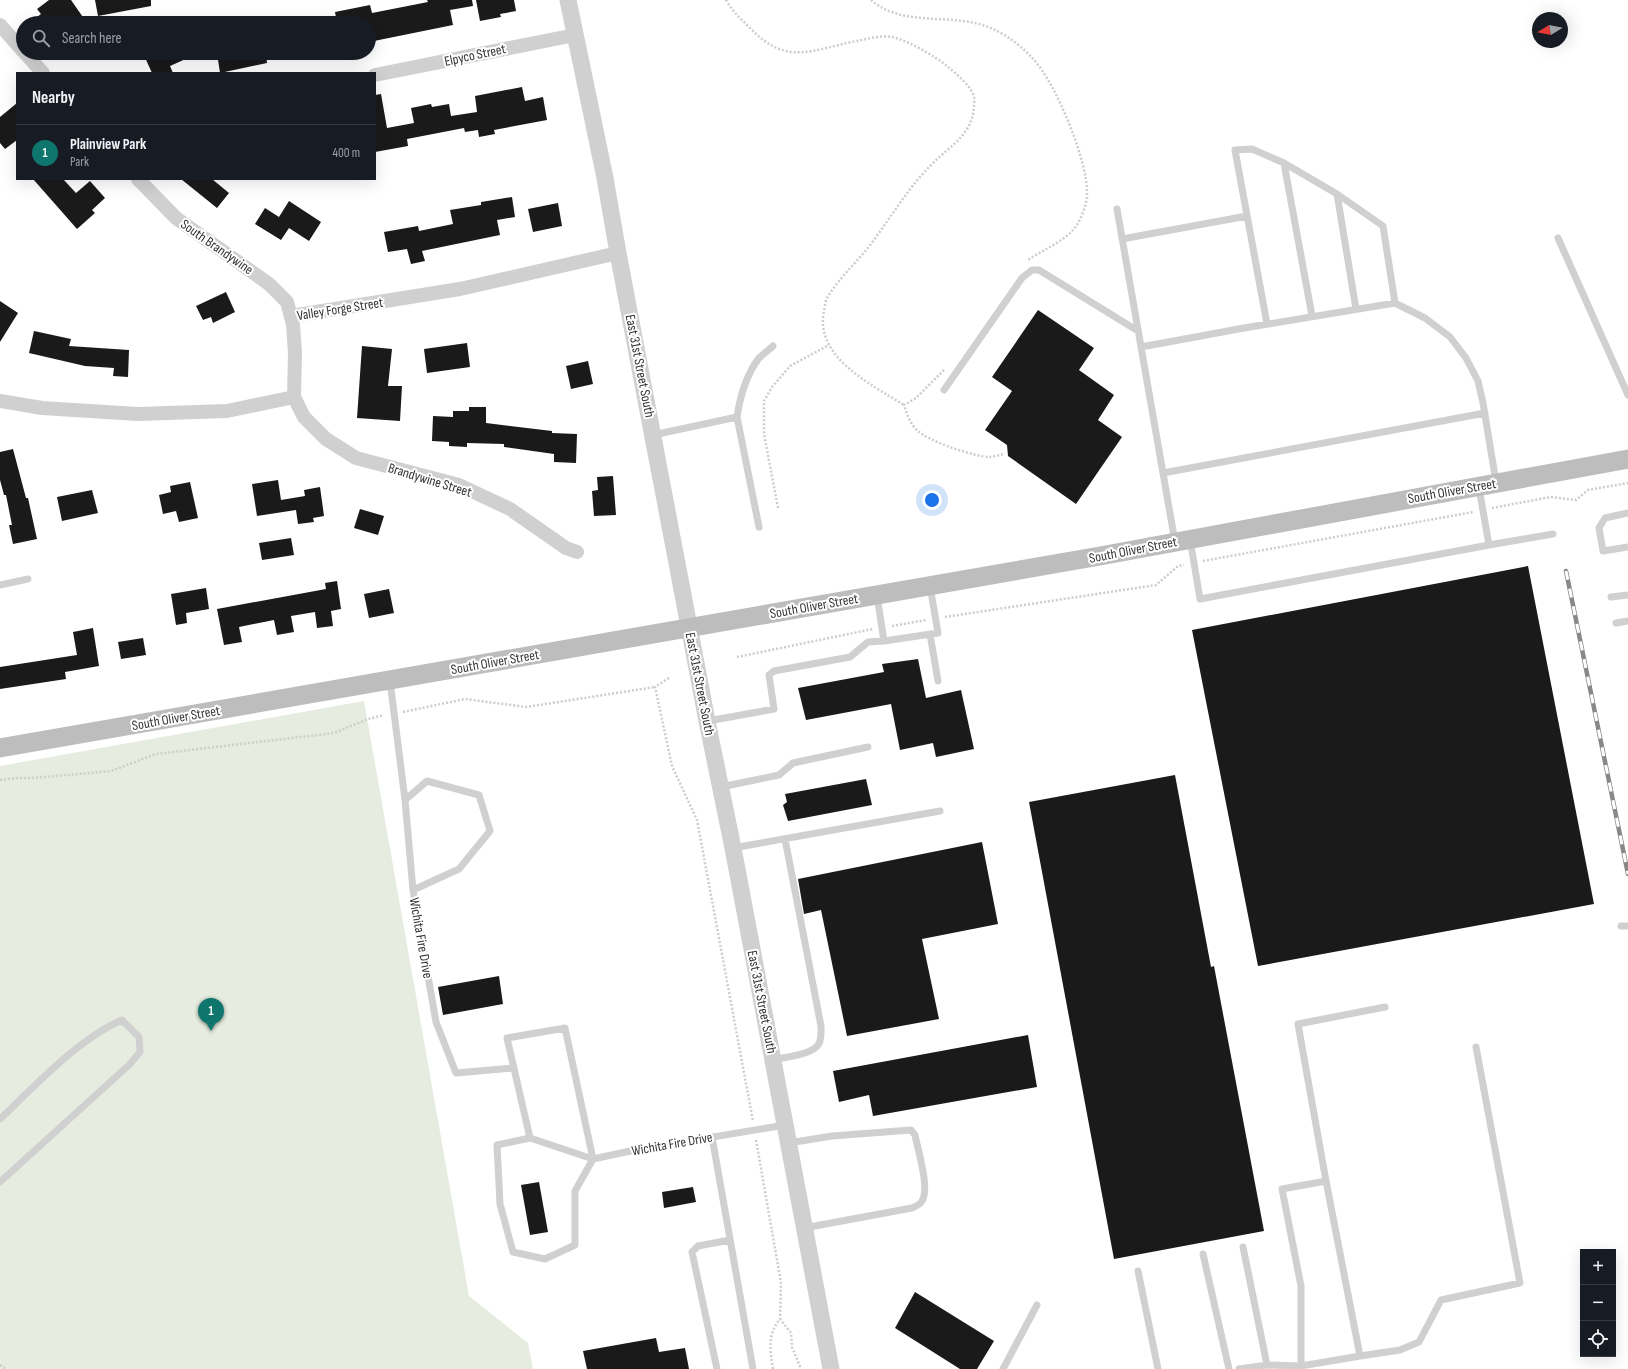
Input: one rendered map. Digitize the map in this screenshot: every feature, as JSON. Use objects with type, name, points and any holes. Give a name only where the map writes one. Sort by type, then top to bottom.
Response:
[{"type":"main road","name":"South Oliver Street","points":[[0,748],[930,586],[1628,459]]},
{"type":"street","name":"East 31st Street South","points":[[568,0],[605,178],[652,435],[733,848],[831,1369]]},
{"type":"street","points":[[0,25],[16,43]]},
{"type":"street","name":"Elpyco Street","points":[[376,75],[576,34]]},
{"type":"street","points":[[31,60],[42,72]]},
{"type":"street","name":"South Brandywine","points":[[139,180],[176,218],[269,284],[287,302],[291,316]]},
{"type":"street","name":"Valley Forge Street","points":[[294,397],[295,353],[291,316],[460,289],[618,253]]},
{"type":"street","points":[[0,401],[42,408],[138,414],[227,411],[294,397]]},
{"type":"street","name":"Brandywine Street","points":[[294,397],[304,417],[326,439],[356,458],[459,486],[510,509],[566,548],[577,552]]},
{"type":"lane","points":[[1267,324],[1235,150],[1252,149],[1284,163],[1337,194],[1382,226],[1395,303]]},
{"type":"lane","points":[[1284,163],[1312,316]]},
{"type":"lane","points":[[1337,194],[1356,309]]},
{"type":"lane","points":[[1117,209],[1163,473],[1200,598],[1553,534]]},
{"type":"lane","points":[[1122,239],[1247,216]]},
{"type":"lane","points":[[1558,238],[1628,395]]},
{"type":"lane","points":[[944,390],[1022,278],[1032,270],[1039,270],[1138,331]]},
{"type":"lane","points":[[1141,347],[1312,316],[1395,303],[1425,318],[1450,337],[1466,358],[1478,381],[1485,413],[1489,545]]},
{"type":"lane","points":[[759,527],[737,417],[743,390],[751,371],[759,358],[773,346]]},
{"type":"lane","points":[[1163,473],[1485,413]]},
{"type":"lane","points":[[652,435],[737,417]]},
{"type":"lane","points":[[1628,513],[1605,518],[1599,528],[1603,551],[1628,547]]},
{"type":"lane","points":[[0,585],[28,579]]},
{"type":"lane","points":[[707,721],[774,709],[769,675],[774,671],[850,657],[868,642],[938,633],[930,586]]},
{"type":"lane","points":[[877,595],[884,641]]},
{"type":"lane","points":[[1611,598],[1628,595]]},
{"type":"lane","points":[[1616,623],[1628,621]]},
{"type":"lane","points":[[930,634],[938,681]]},
{"type":"lane","points":[[390,680],[405,800],[412,890]]},
{"type":"lane","points":[[721,787],[779,775],[793,762],[868,747]]},
{"type":"lane","name":"Wichita Fire Drive","points":[[405,800],[427,781],[479,795],[490,831],[459,869],[412,890],[436,1022],[456,1073],[514,1068]]},
{"type":"lane","points":[[733,848],[940,812]]},
{"type":"lane","points":[[772,1060],[811,1051],[819,1045],[821,1037],[819,1018],[785,839]]},
{"type":"lane","points":[[1360,1356],[1298,1024],[1384,1007]]},
{"type":"lane","points":[[0,1119],[60,1062],[107,1026],[122,1020],[139,1037],[140,1052],[129,1065],[0,1182]]},
{"type":"lane","points":[[530,1138],[507,1038],[565,1028],[593,1159],[575,1191],[575,1245],[545,1259],[513,1252],[500,1204],[497,1145],[530,1138],[593,1159]]},
{"type":"lane","points":[[1239,1369],[1267,1365],[1301,1368],[1360,1356],[1400,1350],[1419,1342],[1441,1300],[1520,1283],[1476,1047]]},
{"type":"lane","name":"Wichita Fire Drive","points":[[593,1159],[784,1125]]},
{"type":"lane","points":[[788,1143],[832,1136],[911,1130],[915,1135],[925,1185],[923,1200],[920,1204],[912,1208],[804,1228]]},
{"type":"lane","points":[[712,1137],[753,1369]]},
{"type":"lane","points":[[1301,1368],[1301,1286],[1282,1189],[1326,1180]]},
{"type":"lane","points":[[717,1369],[692,1252],[698,1246],[730,1240]]},
{"type":"lane","points":[[1243,1247],[1267,1365]]},
{"type":"lane","points":[[1203,1254],[1229,1369]]},
{"type":"lane","points":[[1138,1271],[1158,1369]]},
{"type":"lane","points":[[1003,1369],[1037,1305]]},
{"type":"path","points":[[726,0],[742,20],[759,37],[777,50],[796,53],[818,51],[848,43],[890,37],[909,43],[941,62],[964,80],[975,97],[973,117],[962,138],[932,164],[893,211],[871,244],[826,299],[822,321],[833,353],[860,378],[904,405],[908,417],[917,430],[928,438],[988,457],[1005,454]]},
{"type":"path","points":[[871,0],[878,6],[903,15],[977,23],[994,29],[1016,44],[1034,60],[1049,82],[1075,138],[1083,165],[1087,193],[1085,207],[1076,225],[1063,239],[1026,260]]},
{"type":"path","points":[[778,508],[764,434],[764,401],[772,387],[790,366],[829,345]]},
{"type":"path","points":[[904,405],[916,398],[946,367]]},
{"type":"path","points":[[0,780],[111,771],[156,754],[334,733],[368,719],[466,699],[526,707],[655,688],[669,678]]},
{"type":"path","points":[[655,688],[672,766],[697,820],[781,1283],[780,1320],[773,1329],[770,1348],[773,1369]]},
{"type":"path","points":[[780,1320],[791,1332],[792,1347],[801,1369]]},
{"type":"path","points":[[0,1365],[6,1369]]},
{"type":"shaded area","points":[[364,701],[469,1296],[528,1343],[533,1369],[0,1369],[0,766]]},
{"type":"building","points":[[49,0],[71,0],[82,16],[38,16],[41,14],[37,9]]},
{"type":"building","points":[[95,0],[151,0],[151,6],[98,16]]},
{"type":"building","points":[[427,0],[472,0],[473,6],[450,10],[453,25],[376,41],[376,16],[336,16],[335,12],[370,5],[372,13],[428,2]]},
{"type":"building","points":[[476,0],[514,0],[516,11],[500,14],[501,17],[480,21]]},
{"type":"building","points":[[146,60],[183,60],[170,66],[173,72],[152,72]]},
{"type":"building","points":[[218,60],[267,60],[267,63],[220,72]]},
{"type":"building","points":[[522,87],[525,101],[543,97],[547,120],[494,130],[495,134],[479,137],[478,130],[465,132],[464,128],[407,139],[408,146],[376,152],[376,95],[381,94],[387,128],[414,123],[411,108],[431,104],[432,107],[449,104],[451,116],[477,112],[475,96]]},
{"type":"building","points":[[16,104],[16,141],[5,149],[0,143],[0,117]]},
{"type":"building","points":[[34,180],[64,180],[76,193],[90,181],[105,198],[92,210],[95,213],[77,229]]},
{"type":"building","points":[[182,180],[213,180],[229,193],[217,208]]},
{"type":"building","points":[[512,197],[515,217],[497,220],[500,235],[422,251],[425,261],[411,264],[407,249],[388,252],[384,232],[418,226],[419,231],[453,224],[450,210],[481,205],[481,202]]},
{"type":"building","points":[[289,201],[321,222],[309,241],[289,228],[281,240],[255,224],[265,208],[279,217]]},
{"type":"building","points":[[558,203],[562,226],[533,232],[528,209]]},
{"type":"building","points":[[226,292],[235,312],[213,323],[211,317],[203,320],[196,306]]},
{"type":"building","points":[[0,301],[18,313],[0,342]]},
{"type":"building","points":[[1038,310],[1094,348],[1079,370],[1114,395],[1098,420],[1122,437],[1076,504],[1008,456],[1007,445],[985,430],[1012,391],[992,377]]},
{"type":"building","points":[[34,331],[71,339],[69,346],[129,350],[128,377],[113,376],[114,368],[85,366],[29,353]]},
{"type":"building","points":[[467,343],[470,367],[427,373],[424,349]]},
{"type":"building","points":[[362,346],[392,349],[388,386],[402,386],[400,421],[357,418]]},
{"type":"building","points":[[588,361],[593,384],[571,389],[566,366]]},
{"type":"building","points":[[469,407],[486,407],[486,423],[552,431],[552,433],[577,434],[576,463],[554,462],[554,454],[504,447],[504,444],[467,443],[467,447],[449,446],[449,442],[432,441],[433,416],[453,417],[453,411],[469,411]]},
{"type":"building","points":[[13,449],[26,498],[28,498],[37,539],[13,544],[9,525],[12,525],[6,495],[4,495],[0,480],[0,452]]},
{"type":"building","points":[[613,476],[616,515],[594,516],[592,491],[598,490],[597,477]]},
{"type":"building","points":[[278,480],[281,500],[305,496],[304,490],[320,487],[324,516],[313,518],[314,522],[298,524],[296,510],[257,516],[252,484]]},
{"type":"building","points":[[190,482],[198,518],[179,522],[176,511],[163,514],[159,495],[171,492],[170,486]]},
{"type":"building","points":[[92,490],[98,513],[62,521],[57,497]]},
{"type":"building","points":[[360,509],[384,516],[378,535],[354,528]]},
{"type":"building","points":[[291,538],[294,555],[262,560],[259,543]]},
{"type":"building","points":[[1528,566],[1594,904],[1258,966],[1192,630]]},
{"type":"building","points":[[337,581],[341,609],[331,611],[333,626],[317,628],[315,612],[291,616],[294,632],[277,635],[274,620],[239,627],[242,642],[224,645],[217,609],[326,589],[325,583]]},
{"type":"building","points":[[206,588],[209,609],[186,613],[187,623],[176,625],[171,594]]},
{"type":"building","points":[[389,589],[394,613],[369,618],[364,594]]},
{"type":"building","points":[[93,628],[99,666],[65,672],[66,679],[0,689],[0,667],[77,655],[73,632]]},
{"type":"building","points":[[143,638],[146,655],[121,659],[118,642]]},
{"type":"building","points":[[918,659],[926,698],[961,690],[974,749],[936,757],[933,743],[900,750],[891,704],[806,720],[798,688],[884,672],[882,664]]},
{"type":"building","points":[[1175,775],[1211,967],[1214,966],[1264,1231],[1114,1259],[1029,802]]},
{"type":"building","points":[[866,779],[872,805],[788,821],[783,805],[787,802],[785,794]]},
{"type":"building","points":[[982,842],[998,924],[922,939],[939,1019],[847,1036],[821,910],[804,914],[798,879]]},
{"type":"building","points":[[499,976],[503,1004],[443,1015],[438,987]]},
{"type":"building","points":[[1028,1035],[1037,1087],[873,1116],[869,1095],[839,1102],[833,1071]]},
{"type":"building","points":[[539,1182],[548,1232],[530,1235],[521,1185]]},
{"type":"building","points":[[693,1187],[696,1202],[664,1208],[662,1192]]},
{"type":"building","points":[[915,1292],[994,1341],[977,1369],[960,1369],[895,1328]]},
{"type":"building","points":[[656,1338],[659,1352],[685,1348],[689,1369],[587,1369],[583,1351]]},
{"type":"railway","points":[[1566,571],[1628,874]]},
{"type":"place","name":"Plainview Park","points":[[211,1031]]}]
